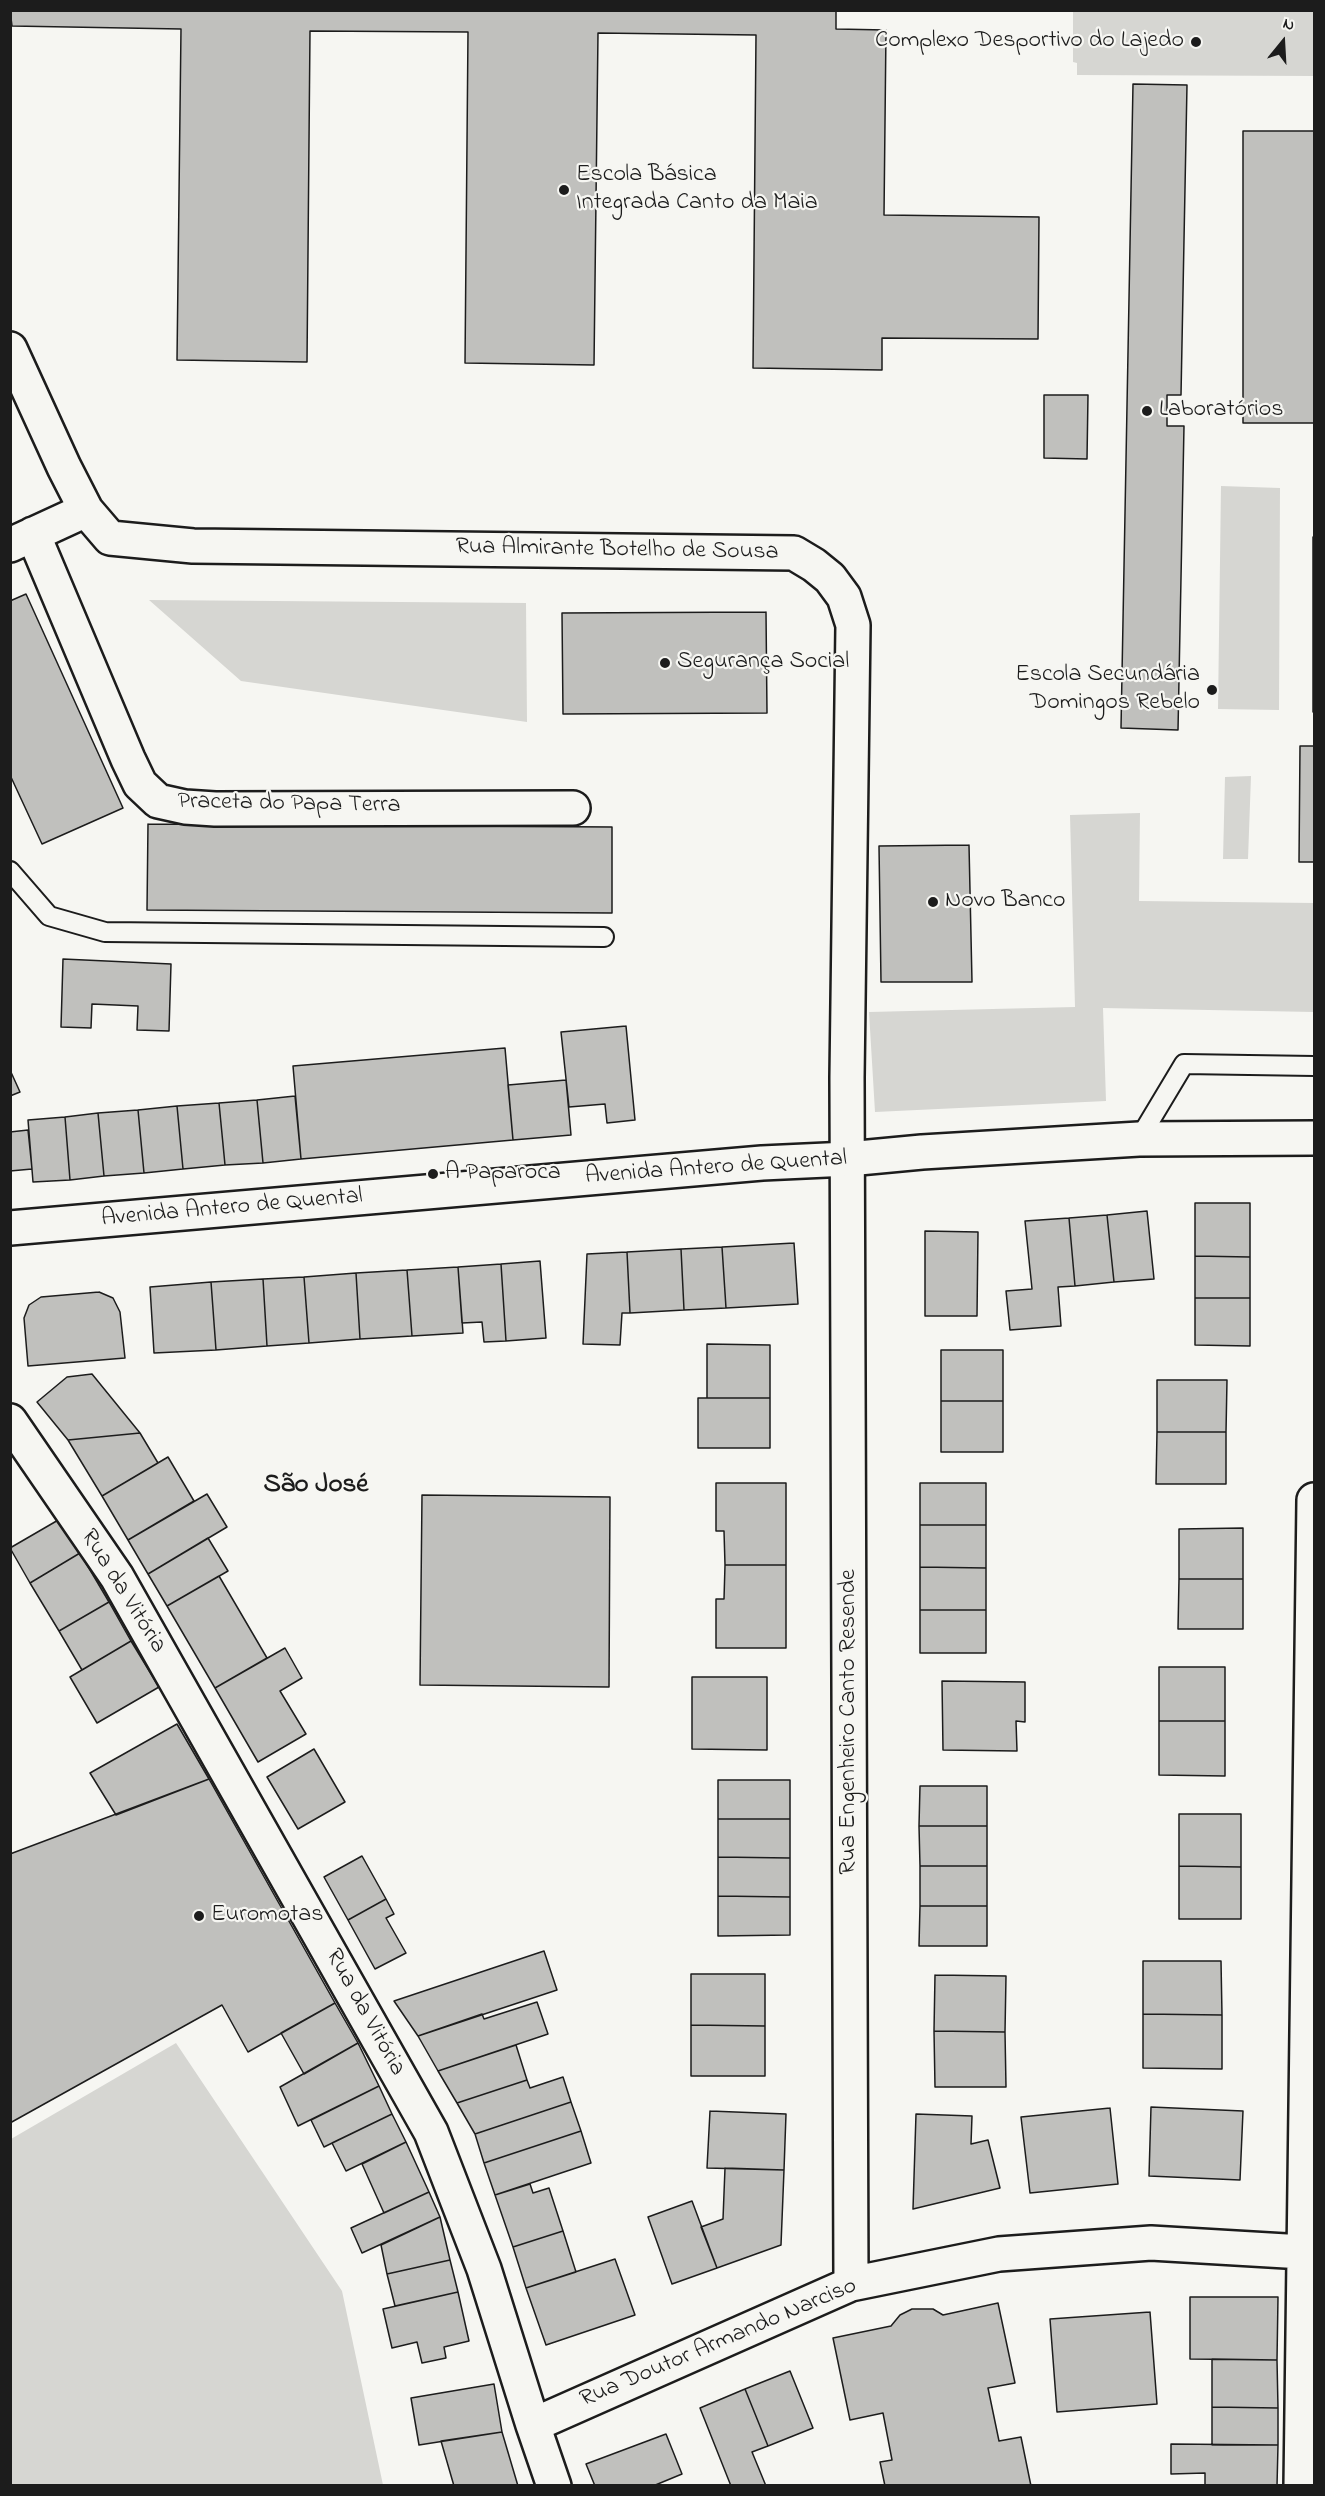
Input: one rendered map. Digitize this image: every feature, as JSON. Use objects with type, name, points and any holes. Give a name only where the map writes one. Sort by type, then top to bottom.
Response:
[{"type":"street","name":"Rua Almirante Botelho de Sousa","points":[[10,349],[64,468],[86,510],[110,538],[181,545],[794,553],[830,578],[844,597],[854,625],[848,1160]]},
{"type":"street","points":[[22,540],[86,510]]},
{"type":"street","name":"Praceta do Papa Terra","points":[[22,540],[140,784],[158,801],[185,807],[215,809],[573,808]]},
{"type":"street","name":"Avenida Antero de Quental","points":[[10,1228],[762,1163],[848,1160],[935,1151],[1139,1139],[1314,1138]]},
{"type":"street","name":"Rua Engenheiro Canto Resende","points":[[848,1160],[851,2284]]},
{"type":"street","name":"Rua da Vitória","points":[[10,1421],[117,1577],[430,2132],[484,2269],[554,2486]]},
{"type":"street","points":[[1301,2486],[1314,1500]]},
{"type":"street","name":"Rua Doutor Armando Narciso","points":[[533,2426],[851,2284],[999,2254],[1104,2246],[1151,2243],[1303,2252]]},
{"type":"lane","points":[[10,871],[49,916],[105,932],[604,937]]},
{"type":"lane","points":[[1139,1139],[1184,1064],[1314,1066]]},
{"type":"shaded area","name":"Complexo Desportivo do Lajedo","points":[[1073,11],[1314,11],[1314,76],[1077,75],[1077,63],[1073,62]]},
{"type":"shaded area","points":[[1221,486],[1280,488],[1279,710],[1218,709]]},
{"type":"shaded area","points":[[149,600],[526,603],[527,722],[241,681]]},
{"type":"shaded area","points":[[1251,776],[1248,859],[1223,859],[1225,777]]},
{"type":"shaded area","points":[[1140,813],[1139,901],[1314,903],[1314,1012],[1103,1008],[1106,1101],[875,1112],[869,1012],[1075,1007],[1070,815]]},
{"type":"shaded area","points":[[176,2043],[342,2291],[383,2485],[11,2485],[11,2139]]},
{"type":"building","points":[[10,10],[836,10],[836,29],[886,30],[884,215],[1039,217],[1038,339],[882,338],[882,370],[753,368],[756,35],[598,33],[594,365],[465,363],[468,32],[310,31],[307,362],[177,360],[181,29],[12,26]]},
{"type":"building","name":"Laboratórios","points":[[1133,84],[1187,85],[1181,395],[1167,395],[1167,426],[1184,426],[1178,730],[1121,728]]},
{"type":"building","points":[[1243,131],[1314,131],[1314,423],[1243,423]]},
{"type":"building","points":[[1044,395],[1088,395],[1087,459],[1044,458]]},
{"type":"building","points":[[1314,537],[1314,712],[1313,712]]},
{"type":"building","points":[[26,594],[123,808],[42,844],[10,775],[10,601]]},
{"type":"building","name":"Segurança Social","points":[[766,612],[767,713],[563,714],[562,613]]},
{"type":"building","points":[[1300,746],[1314,746],[1314,862],[1299,862]]},
{"type":"building","points":[[148,824],[612,827],[612,913],[147,910]]},
{"type":"building","points":[[969,845],[972,982],[881,982],[879,846]]},
{"type":"building","points":[[63,959],[171,964],[169,1031],[137,1030],[138,1006],[92,1004],[91,1028],[61,1027]]},
{"type":"building","points":[[626,1026],[635,1120],[607,1123],[605,1104],[569,1107],[561,1032]]},
{"type":"building","points":[[505,1048],[513,1140],[301,1159],[293,1066]]},
{"type":"building","points":[[10,1070],[20,1092],[10,1096]]},
{"type":"building","points":[[566,1080],[571,1135],[513,1140],[508,1085]]},
{"type":"building","points":[[295,1096],[301,1159],[263,1163],[257,1100]]},
{"type":"building","points":[[257,1100],[263,1163],[225,1165],[219,1103]]},
{"type":"building","points":[[219,1103],[225,1165],[183,1169],[177,1106]]},
{"type":"building","points":[[177,1106],[183,1169],[144,1173],[138,1110]]},
{"type":"building","points":[[138,1110],[144,1173],[104,1176],[98,1113]]},
{"type":"building","points":[[98,1113],[104,1176],[70,1180],[65,1117]]},
{"type":"building","points":[[65,1117],[70,1180],[33,1182],[28,1120]]},
{"type":"building","points":[[28,1130],[32,1169],[10,1171],[10,1132]]},
{"type":"building","points":[[1195,1203],[1250,1203],[1250,1257],[1195,1256]]},
{"type":"building","points":[[1147,1211],[1154,1279],[1114,1282],[1107,1215]]},
{"type":"building","points":[[1107,1215],[1114,1282],[1075,1286],[1069,1218]]},
{"type":"building","points":[[1069,1218],[1075,1286],[1058,1287],[1061,1326],[1010,1330],[1006,1291],[1032,1289],[1025,1221]]},
{"type":"building","points":[[925,1231],[978,1232],[977,1316],[925,1316]]},
{"type":"building","points":[[794,1243],[798,1304],[726,1308],[722,1247]]},
{"type":"building","points":[[722,1247],[726,1308],[684,1310],[681,1249]]},
{"type":"building","points":[[681,1249],[684,1310],[630,1313],[627,1252]]},
{"type":"building","points":[[627,1252],[630,1313],[622,1313],[620,1345],[583,1344],[587,1254]]},
{"type":"building","points":[[1195,1256],[1250,1257],[1250,1298],[1195,1298]]},
{"type":"building","points":[[540,1261],[546,1338],[506,1341],[501,1264]]},
{"type":"building","points":[[501,1264],[506,1341],[484,1342],[482,1322],[462,1323],[458,1267]]},
{"type":"building","points":[[458,1267],[463,1333],[412,1336],[407,1270]]},
{"type":"building","points":[[407,1270],[412,1336],[360,1339],[356,1273]]},
{"type":"building","points":[[356,1273],[360,1339],[309,1343],[304,1277]]},
{"type":"building","points":[[304,1277],[309,1343],[267,1346],[263,1279]]},
{"type":"building","points":[[263,1279],[267,1346],[216,1350],[211,1282]]},
{"type":"building","points":[[211,1282],[216,1350],[154,1353],[150,1287]]},
{"type":"building","points":[[99,1292],[113,1298],[120,1312],[125,1358],[28,1366],[24,1318],[29,1305],[41,1297]]},
{"type":"building","points":[[1195,1298],[1250,1298],[1250,1346],[1195,1345]]},
{"type":"building","points":[[707,1344],[770,1345],[770,1398],[707,1398]]},
{"type":"building","points":[[941,1350],[1003,1350],[1003,1401],[941,1401]]},
{"type":"building","points":[[92,1374],[140,1433],[68,1440],[37,1402],[67,1377]]},
{"type":"building","points":[[1157,1380],[1227,1380],[1226,1432],[1157,1432]]},
{"type":"building","points":[[698,1398],[770,1398],[770,1448],[698,1448]]},
{"type":"building","points":[[941,1401],[1003,1401],[1003,1452],[941,1452]]},
{"type":"building","points":[[1157,1432],[1226,1432],[1226,1484],[1156,1484]]},
{"type":"building","points":[[140,1433],[158,1463],[102,1496],[68,1440]]},
{"type":"building","points":[[168,1457],[194,1501],[128,1540],[102,1496]]},
{"type":"building","points":[[716,1483],[786,1483],[786,1565],[725,1565],[724,1531],[716,1531]]},
{"type":"building","points":[[920,1483],[986,1483],[986,1525],[920,1525]]},
{"type":"building","points":[[207,1494],[227,1527],[148,1574],[128,1540]]},
{"type":"building","points":[[422,1495],[610,1497],[609,1687],[420,1685]]},
{"type":"building","points":[[60,1519],[80,1553],[30,1583],[10,1548]]},
{"type":"building","points":[[920,1525],[986,1525],[986,1568],[920,1567]]},
{"type":"building","points":[[1243,1528],[1243,1579],[1179,1579],[1179,1529]]},
{"type":"building","points":[[208,1538],[228,1571],[167,1606],[148,1574]]},
{"type":"building","points":[[80,1553],[109,1602],[59,1631],[30,1583]]},
{"type":"building","points":[[725,1565],[786,1565],[786,1648],[716,1648],[716,1599],[724,1599]]},
{"type":"building","points":[[920,1567],[986,1568],[986,1610],[920,1610]]},
{"type":"building","points":[[219,1576],[267,1658],[215,1688],[167,1606]]},
{"type":"building","points":[[1179,1579],[1243,1579],[1243,1629],[1178,1629]]},
{"type":"building","points":[[109,1602],[131,1641],[82,1670],[59,1631]]},
{"type":"building","points":[[920,1610],[986,1610],[986,1653],[920,1653]]},
{"type":"building","points":[[131,1641],[159,1687],[97,1723],[70,1677]]},
{"type":"building","points":[[285,1648],[302,1678],[280,1691],[306,1734],[258,1762],[215,1688]]},
{"type":"building","points":[[1159,1667],[1225,1667],[1225,1721],[1159,1721]]},
{"type":"building","points":[[692,1677],[767,1677],[767,1750],[692,1749]]},
{"type":"building","points":[[942,1681],[1025,1682],[1025,1722],[1016,1721],[1017,1751],[943,1750]]},
{"type":"building","points":[[1159,1721],[1225,1721],[1225,1776],[1159,1775]]},
{"type":"building","points":[[177,1724],[209,1779],[116,1815],[90,1773]]},
{"type":"building","points":[[314,1749],[345,1802],[298,1829],[267,1777]]},
{"type":"building","points":[[209,1779],[335,2003],[248,2052],[222,2005],[10,2123],[10,1854]]},
{"type":"building","points":[[718,1780],[790,1780],[790,1819],[718,1819]]},
{"type":"building","points":[[920,1786],[987,1786],[987,1826],[919,1826]]},
{"type":"building","points":[[1179,1814],[1241,1814],[1241,1867],[1179,1866]]},
{"type":"building","points":[[718,1819],[790,1819],[790,1858],[718,1857]]},
{"type":"building","points":[[919,1826],[987,1826],[987,1866],[920,1866]]},
{"type":"building","points":[[362,1856],[386,1899],[348,1920],[324,1877]]},
{"type":"building","points":[[718,1857],[790,1858],[790,1897],[718,1896]]},
{"type":"building","points":[[920,1866],[987,1866],[987,1906],[920,1906]]},
{"type":"building","points":[[1179,1866],[1241,1867],[1241,1919],[1179,1919]]},
{"type":"building","points":[[718,1896],[790,1897],[790,1935],[718,1936]]},
{"type":"building","points":[[386,1899],[394,1914],[386,1918],[406,1953],[375,1969],[348,1920]]},
{"type":"building","points":[[920,1906],[987,1906],[987,1946],[919,1946]]},
{"type":"building","points":[[544,1951],[557,1990],[418,2036],[394,2001]]},
{"type":"building","points":[[1143,1961],[1221,1961],[1222,2015],[1143,2014]]},
{"type":"building","points":[[691,1974],[765,1974],[765,2026],[691,2025]]},
{"type":"building","points":[[935,1975],[1006,1976],[1005,2032],[934,2031]]},
{"type":"building","points":[[537,2002],[548,2034],[438,2071],[418,2036],[482,2014],[484,2019]]},
{"type":"building","points":[[335,2003],[358,2043],[304,2074],[281,2033]]},
{"type":"building","points":[[1143,2014],[1222,2015],[1222,2069],[1143,2068]]},
{"type":"building","points":[[691,2025],[765,2026],[765,2076],[691,2076]]},
{"type":"building","points":[[934,2031],[1005,2032],[1006,2087],[935,2087]]},
{"type":"building","points":[[358,2043],[379,2086],[298,2126],[280,2087]]},
{"type":"building","points":[[516,2045],[527,2080],[457,2103],[438,2071]]},
{"type":"building","points":[[563,2077],[571,2102],[475,2134],[457,2103],[527,2080],[530,2088]]},
{"type":"building","points":[[379,2086],[392,2114],[324,2147],[311,2120]]},
{"type":"building","points":[[571,2102],[581,2131],[484,2163],[475,2134]]},
{"type":"building","points":[[1151,2107],[1243,2111],[1240,2180],[1149,2176]]},
{"type":"building","points":[[1110,2108],[1118,2184],[1030,2193],[1021,2117]]},
{"type":"building","points":[[710,2111],[786,2114],[784,2170],[707,2168]]},
{"type":"building","points":[[392,2114],[406,2142],[346,2171],[332,2143]]},
{"type":"building","points":[[916,2114],[972,2116],[971,2144],[988,2140],[1000,2188],[913,2209]]},
{"type":"building","points":[[581,2131],[591,2163],[495,2195],[484,2163]]},
{"type":"building","points":[[406,2142],[429,2192],[384,2213],[362,2164]]},
{"type":"building","points":[[725,2168],[784,2170],[781,2245],[717,2268],[701,2227],[723,2219]]},
{"type":"building","points":[[530,2184],[533,2193],[549,2188],[563,2231],[513,2247],[495,2195]]},
{"type":"building","points":[[429,2192],[440,2217],[362,2253],[351,2228]]},
{"type":"building","points":[[692,2201],[717,2268],[672,2284],[648,2217]]},
{"type":"building","points":[[440,2217],[450,2260],[387,2274],[381,2245]]},
{"type":"building","points":[[563,2231],[576,2272],[526,2288],[513,2247]]},
{"type":"building","points":[[615,2259],[635,2315],[546,2345],[526,2288]]},
{"type":"building","points":[[450,2260],[458,2292],[395,2306],[387,2274]]},
{"type":"building","points":[[458,2292],[469,2341],[444,2347],[446,2358],[422,2363],[417,2342],[392,2348],[383,2309]]},
{"type":"building","points":[[1190,2297],[1278,2297],[1277,2360],[1190,2359]]},
{"type":"building","points":[[998,2303],[1015,2383],[988,2388],[999,2441],[1021,2437],[1031,2486],[885,2486],[880,2462],[892,2460],[883,2413],[850,2420],[833,2338],[891,2326],[900,2315],[912,2309],[933,2309],[943,2315]]},
{"type":"building","points":[[1150,2312],[1157,2404],[1057,2412],[1050,2319]]},
{"type":"building","points":[[1212,2359],[1277,2360],[1278,2408],[1212,2407]]},
{"type":"building","points":[[790,2371],[813,2428],[768,2446],[745,2389]]},
{"type":"building","points":[[494,2384],[502,2432],[419,2445],[411,2398]]},
{"type":"building","points":[[745,2389],[768,2446],[752,2452],[766,2486],[731,2486],[700,2408]]},
{"type":"building","points":[[1212,2407],[1278,2408],[1278,2445],[1212,2445]]},
{"type":"building","points":[[502,2432],[518,2486],[454,2486],[441,2441]]},
{"type":"building","points":[[666,2434],[682,2474],[653,2486],[595,2486],[586,2464]]},
{"type":"building","points":[[1171,2444],[1278,2445],[1277,2486],[1205,2486],[1205,2473],[1171,2474]]},
{"type":"place","name":"Complexo Desportivo do Lajedo","points":[[1196,42]]},
{"type":"place","name":"Escola Básica Integrada Canto da Maia","points":[[564,190]]},
{"type":"place","name":"Laboratórios","points":[[1147,411]]},
{"type":"place","name":"Segurança Social","points":[[665,663]]},
{"type":"place","name":"Escola Secundária Domingos Rebelo","points":[[1212,690]]},
{"type":"place","name":"Novo Banco","points":[[933,902]]},
{"type":"place","name":"A Paparoca","points":[[433,1174]]},
{"type":"place","name":"Euromotas","points":[[199,1916]]},
{"type":"district","name":"São José","points":[[316,1487]]}]
